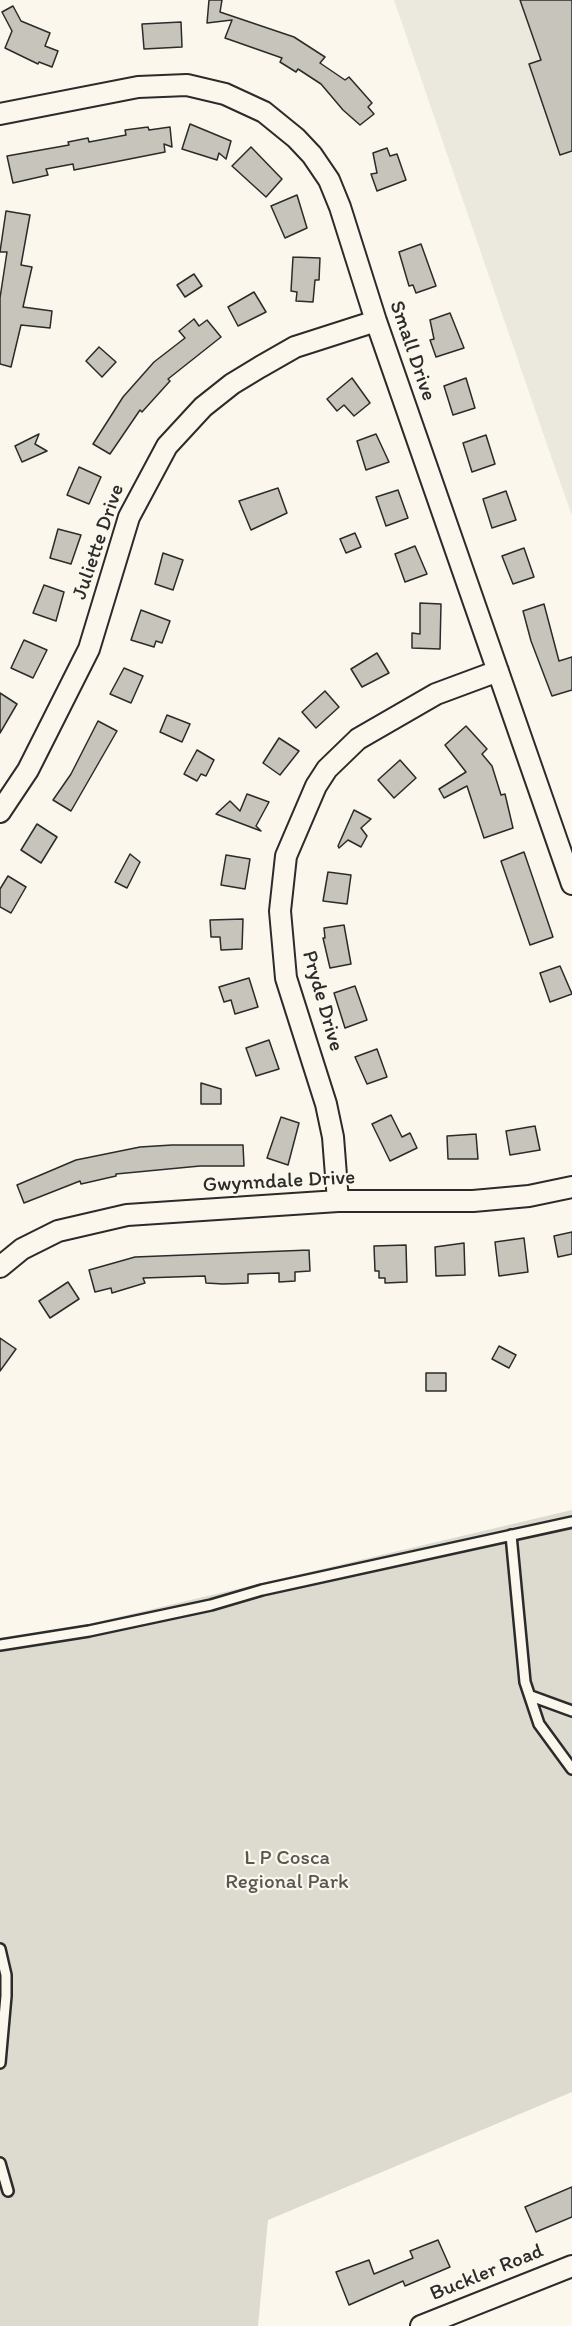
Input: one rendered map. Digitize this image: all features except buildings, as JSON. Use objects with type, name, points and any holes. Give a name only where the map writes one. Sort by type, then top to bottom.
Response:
[{"type":"street","name":"Small Drive","points":[[0,114],[138,87],[163,84],[206,88],[264,112],[296,138],[329,180],[572,884]]},
{"type":"street","name":"Juliette Drive","points":[[0,812],[28,770],[89,649],[129,517],[167,446],[203,407],[232,384],[260,367],[305,343],[376,321]]},
{"type":"street","name":"Pryde Drive","points":[[338,1201],[333,1137],[326,1104],[286,978],[280,911],[286,856],[316,786],[327,769],[358,739],[436,694],[498,671]]},
{"type":"street","name":"Gwynndale Drive","points":[[0,1268],[39,1239],[92,1221],[176,1210],[338,1201],[385,1203],[472,1201],[530,1196],[572,1187]]},
{"type":"street","name":"Buckler Road","points":[[421,2326],[572,2265]]},
{"type":"lane","points":[[0,1645],[89,1631],[189,1610],[262,1590],[572,1522]]},
{"type":"lane","points":[[511,1535],[523,1673],[539,1724],[572,1769]]},
{"type":"lane","points":[[531,1696],[572,1711]]},
{"type":"lane","points":[[0,1949],[6,1975],[6,1996],[0,2063]]},
{"type":"lane","points":[[0,2163],[8,2191]]},
{"type":"shaded area","points":[[394,0],[572,0],[572,516],[552,459]]},
{"type":"green space","name":"L P Cosca Regional Park","points":[[572,1510],[572,2092],[268,2220],[258,2326],[0,2326],[0,1645]]}]
